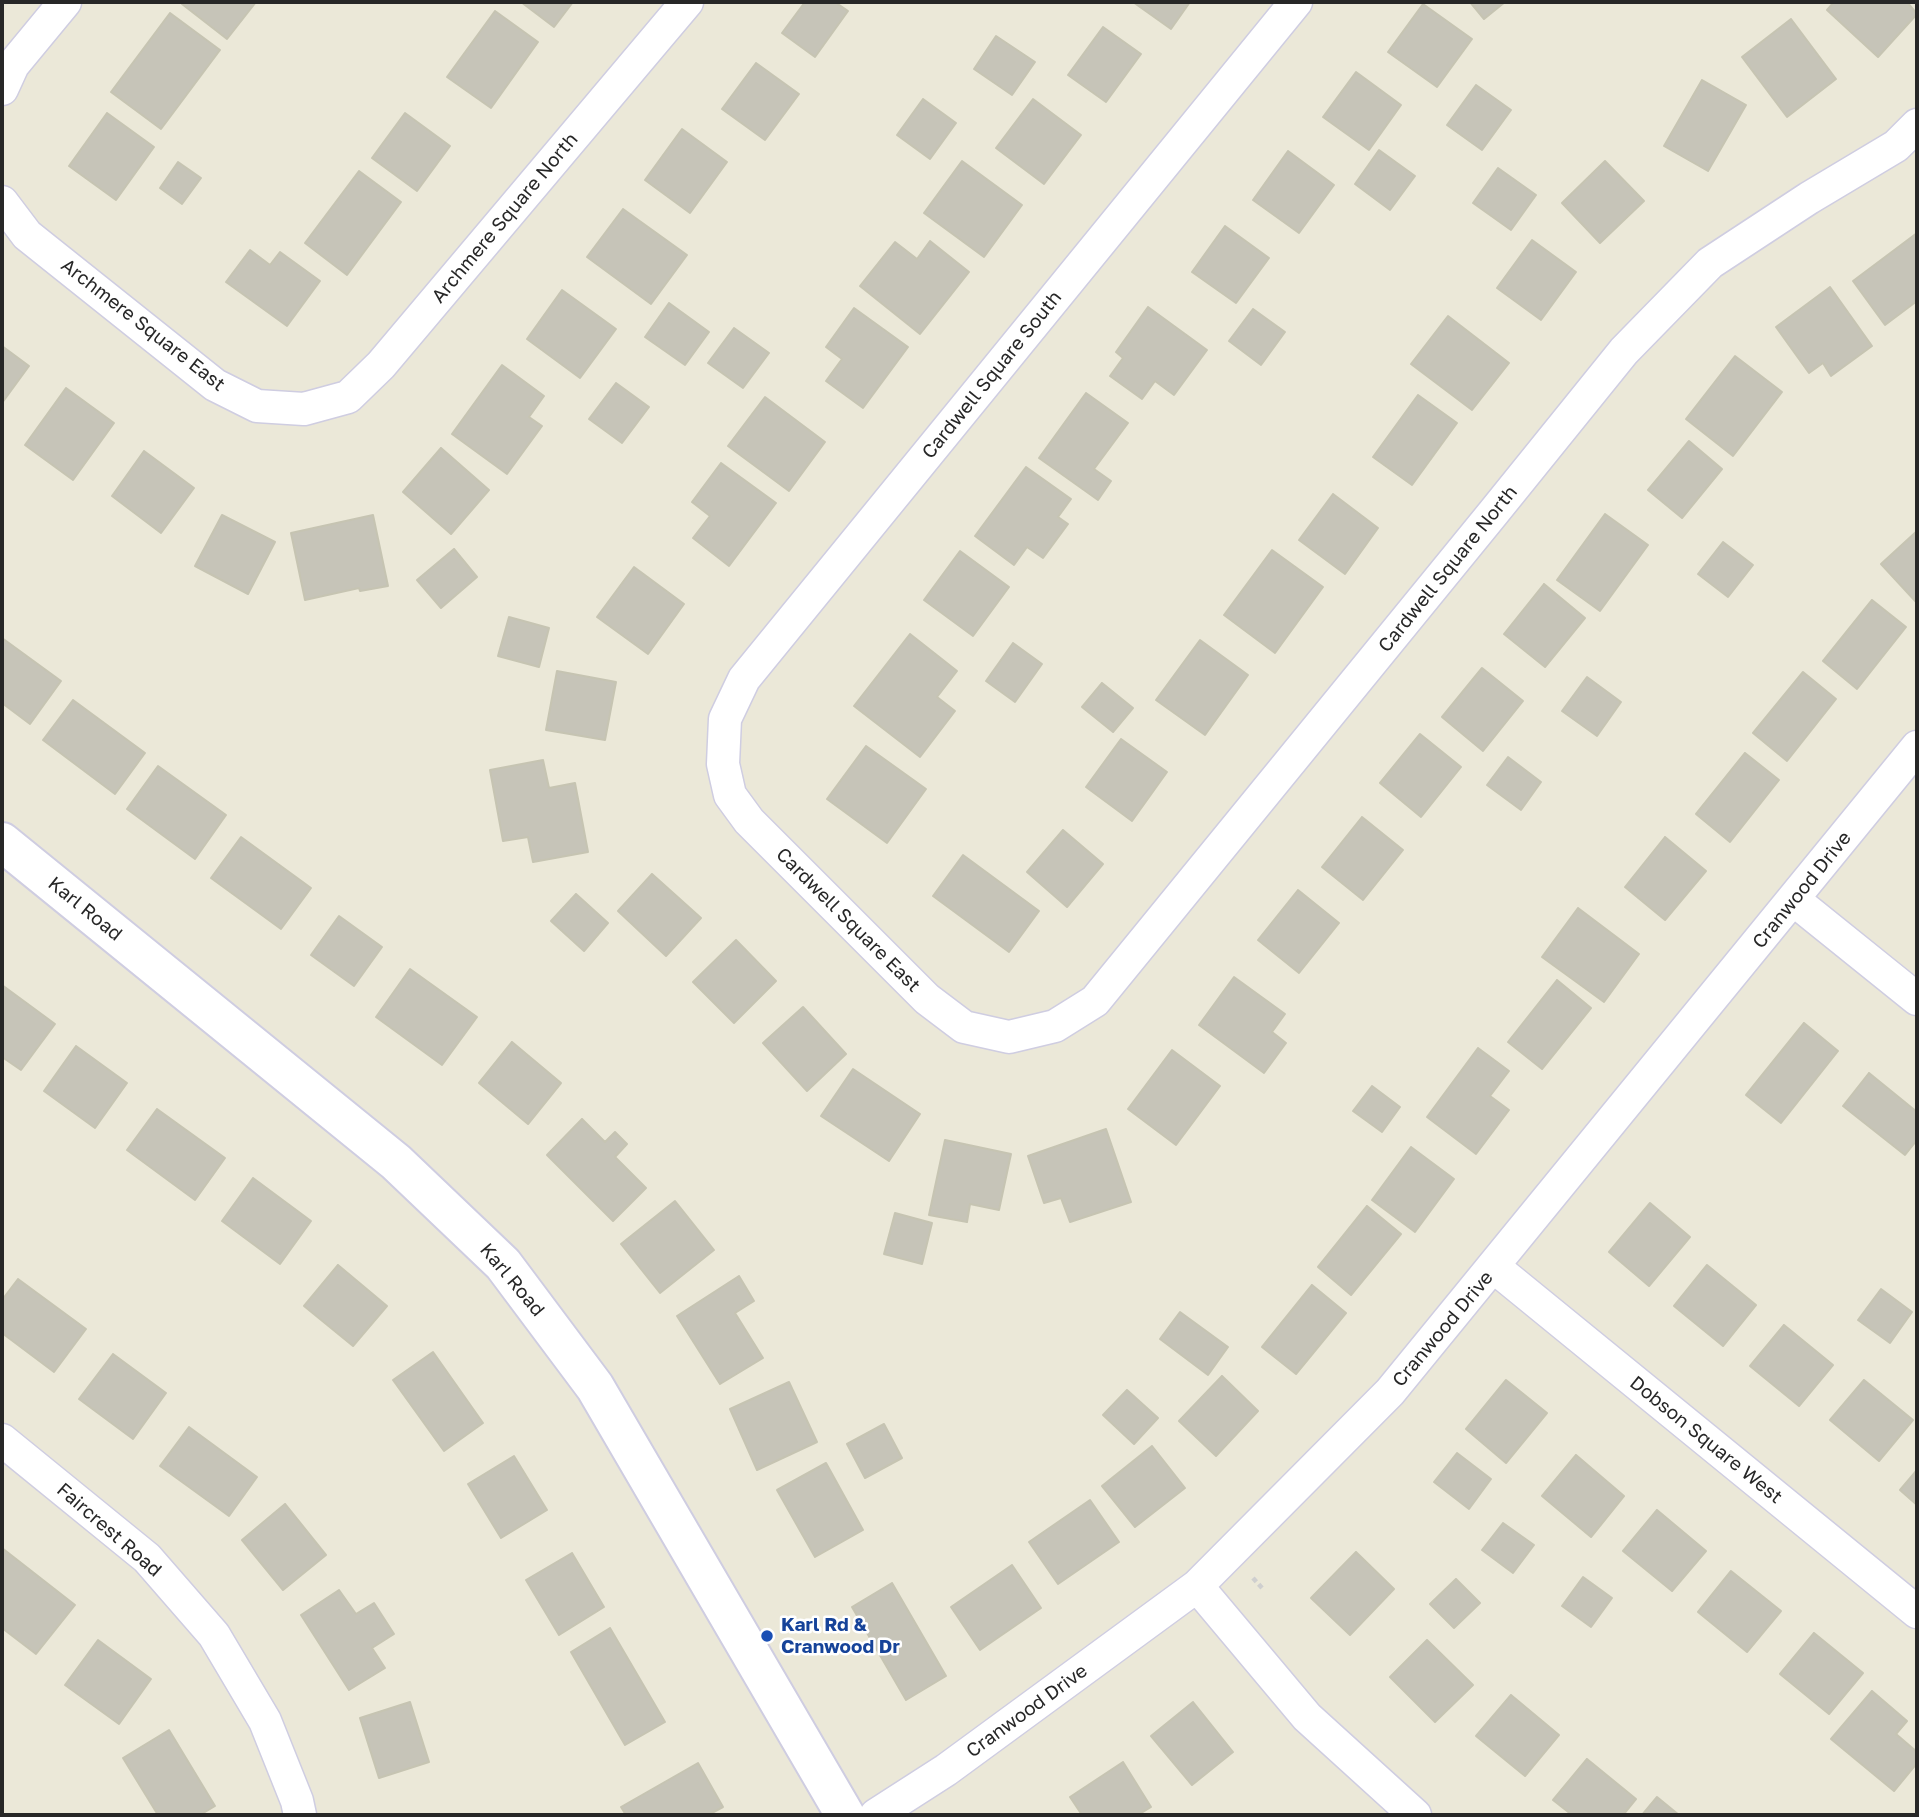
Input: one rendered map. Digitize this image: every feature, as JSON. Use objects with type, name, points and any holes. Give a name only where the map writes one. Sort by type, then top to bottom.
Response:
[{"type":"street","points":[[2,89],[13,65],[65,2]]},
{"type":"street","name":"Archmere Square North","points":[[304,409],[348,397],[381,365],[687,2]]},
{"type":"street","name":"Cardwell Square South","points":[[723,764],[725,719],[744,679],[1296,2]]},
{"type":"street","name":"Cardwell Square North","points":[[1009,1037],[1055,1026],[1095,1001],[1624,351],[1710,263],[1809,198],[1896,146],[1917,125]]},
{"type":"street","name":"Archmere Square East","points":[[2,202],[27,235],[215,385],[257,406],[304,409]]},
{"type":"street","name":"Cranwood Drive","points":[[876,1815],[946,1770],[1197,1586],[1390,1392],[1917,747]]},
{"type":"street","name":"Cardwell Square East","points":[[723,764],[730,795],[749,821],[927,999],[964,1027],[1009,1037]]},
{"type":"street","name":"Karl Road","points":[[2,842],[396,1162],[503,1264],[595,1387],[845,1815]]},
{"type":"street","points":[[1794,900],[1917,999]]},
{"type":"street","name":"Dobson Square West","points":[[1494,1267],[1917,1612]]},
{"type":"street","name":"Faircrest Road","points":[[2,1440],[147,1558],[214,1635],[265,1721],[300,1815]]},
{"type":"street","points":[[1197,1586],[1307,1717],[1415,1815]]},
{"type":"path","points":[[1253,1577],[1262,1588]]},
{"type":"building","points":[[256,2],[227,39],[182,4]]},
{"type":"building","points":[[521,2],[573,2],[554,27]]},
{"type":"building","points":[[805,2],[835,2],[848,11],[815,57],[782,33]]},
{"type":"building","points":[[1133,2],[1190,2],[1171,29]]},
{"type":"building","points":[[1470,2],[1505,2],[1484,19]]},
{"type":"building","points":[[1834,2],[1907,2],[1917,14],[1878,57],[1827,10]]},
{"type":"building","points":[[1423,4],[1472,39],[1437,87],[1388,52]]},
{"type":"building","points":[[495,11],[538,42],[491,108],[447,77]]},
{"type":"building","points":[[170,13],[220,50],[161,129],[111,92]]},
{"type":"building","points":[[1791,19],[1836,79],[1787,117],[1742,57]]},
{"type":"building","points":[[1103,27],[1141,54],[1106,102],[1068,75]]},
{"type":"building","points":[[996,36],[1035,62],[1012,95],[974,69]]},
{"type":"building","points":[[756,63],[799,94],[765,140],[722,109]]},
{"type":"building","points":[[1356,72],[1401,105],[1369,150],[1323,117]]},
{"type":"building","points":[[1702,80],[1746,105],[1708,171],[1664,146]]},
{"type":"building","points":[[1476,85],[1511,110],[1482,150],[1447,125]]},
{"type":"building","points":[[923,99],[956,123],[930,159],[897,135]]},
{"type":"building","points":[[1033,99],[1081,135],[1044,184],[996,148]]},
{"type":"building","points":[[107,113],[154,147],[116,200],[69,166]]},
{"type":"building","points":[[405,113],[450,146],[417,191],[372,158]]},
{"type":"building","points":[[682,129],[727,162],[690,213],[645,180]]},
{"type":"building","points":[[1379,150],[1415,176],[1390,210],[1355,184]]},
{"type":"building","points":[[1288,151],[1334,185],[1299,233],[1253,200]]},
{"type":"building","points":[[962,161],[1022,205],[984,257],[924,213]]},
{"type":"building","points":[[1605,161],[1644,201],[1600,243],[1562,203]]},
{"type":"building","points":[[178,162],[201,178],[182,204],[160,188]]},
{"type":"building","points":[[1498,168],[1536,195],[1511,230],[1473,203]]},
{"type":"building","points":[[359,171],[401,202],[347,275],[305,243]]},
{"type":"building","points":[[623,209],[687,255],[651,304],[587,257]]},
{"type":"building","points":[[1225,226],[1269,258],[1236,303],[1192,272]]},
{"type":"building","points":[[1917,233],[1917,301],[1885,325],[1853,281]]},
{"type":"building","points":[[1532,240],[1576,272],[1541,320],[1497,288]]},
{"type":"building","points":[[930,241],[969,272],[920,334],[860,286],[895,242],[917,259]]},
{"type":"building","points":[[250,250],[270,265],[280,252],[320,281],[287,326],[226,282]]},
{"type":"building","points":[[1830,287],[1872,346],[1831,376],[1823,363],[1809,373],[1776,327]]},
{"type":"building","points":[[562,290],[616,329],[580,378],[527,339]]},
{"type":"building","points":[[669,303],[709,332],[685,365],[645,337]]},
{"type":"building","points":[[1148,307],[1207,350],[1174,395],[1155,381],[1142,399],[1110,376],[1123,358],[1116,352]]},
{"type":"building","points":[[854,308],[908,347],[863,408],[826,381],[842,359],[826,347]]},
{"type":"building","points":[[1253,309],[1285,332],[1261,365],[1229,341]]},
{"type":"building","points":[[1448,316],[1509,363],[1472,410],[1411,364]]},
{"type":"building","points":[[734,328],[769,353],[743,388],[708,363]]},
{"type":"building","points":[[2,346],[29,366],[2,403]]},
{"type":"building","points":[[1735,356],[1782,392],[1733,456],[1686,419]]},
{"type":"building","points":[[502,365],[544,396],[529,417],[542,426],[507,474],[452,434]]},
{"type":"building","points":[[616,383],[649,407],[622,443],[589,419]]},
{"type":"building","points":[[66,388],[114,423],[73,480],[25,445]]},
{"type":"building","points":[[1086,393],[1128,423],[1094,469],[1111,481],[1098,500],[1039,458]]},
{"type":"building","points":[[1418,395],[1457,423],[1412,485],[1373,457]]},
{"type":"building","points":[[765,397],[825,442],[789,491],[728,446]]},
{"type":"building","points":[[1689,441],[1722,469],[1682,518],[1648,490]]},
{"type":"building","points":[[441,448],[489,490],[451,534],[403,492]]},
{"type":"building","points":[[144,451],[194,488],[161,533],[112,496]]},
{"type":"building","points":[[721,463],[776,503],[729,566],[693,538],[710,516],[692,502]]},
{"type":"building","points":[[1026,467],[1071,499],[1058,517],[1068,524],[1043,558],[1027,547],[1014,565],[975,536]]},
{"type":"building","points":[[1333,494],[1378,528],[1345,574],[1299,540]]},
{"type":"building","points":[[1605,514],[1648,545],[1600,611],[1557,580]]},
{"type":"building","points":[[222,515],[275,542],[248,594],[195,566]]},
{"type":"building","points":[[373,515],[388,586],[360,591],[359,588],[305,600],[291,533]]},
{"type":"building","points":[[1917,531],[1917,603],[1881,564]]},
{"type":"building","points":[[1723,542],[1753,565],[1728,597],[1698,574]]},
{"type":"building","points":[[454,549],[477,577],[441,608],[417,580]]},
{"type":"building","points":[[1272,550],[1323,587],[1275,653],[1224,615]]},
{"type":"building","points":[[960,551],[1009,587],[973,636],[924,600]]},
{"type":"building","points":[[634,567],[684,604],[648,654],[597,617]]},
{"type":"building","points":[[1544,584],[1585,618],[1545,667],[1504,634]]},
{"type":"building","points":[[1872,600],[1906,627],[1857,689],[1823,661]]},
{"type":"building","points":[[509,617],[549,628],[539,667],[498,656]]},
{"type":"building","points":[[910,634],[957,671],[937,697],[955,711],[920,757],[854,706]]},
{"type":"building","points":[[2,638],[61,681],[30,724],[2,703]]},
{"type":"building","points":[[1200,640],[1248,675],[1205,735],[1156,700]]},
{"type":"building","points":[[1013,643],[1042,664],[1015,702],[986,681]]},
{"type":"building","points":[[1482,668],[1523,701],[1483,751],[1442,717]]},
{"type":"building","points":[[557,671],[616,682],[605,740],[546,730]]},
{"type":"building","points":[[1803,672],[1836,699],[1787,761],[1753,733]]},
{"type":"building","points":[[1587,677],[1621,702],[1597,736],[1562,711]]},
{"type":"building","points":[[1102,683],[1133,708],[1113,732],[1082,707]]},
{"type":"building","points":[[73,700],[145,753],[115,794],[43,740]]},
{"type":"building","points":[[1420,734],[1461,767],[1421,817],[1380,783]]},
{"type":"building","points":[[1121,739],[1167,772],[1132,821],[1086,787]]},
{"type":"building","points":[[866,746],[926,789],[887,843],[827,799]]},
{"type":"building","points":[[1745,753],[1779,780],[1730,842],[1696,814]]},
{"type":"building","points":[[1508,757],[1541,782],[1521,810],[1487,785]]},
{"type":"building","points":[[543,760],[549,788],[575,783],[588,852],[533,862],[528,837],[503,841],[490,770]]},
{"type":"building","points":[[158,766],[226,815],[195,859],[127,809]]},
{"type":"building","points":[[1362,817],[1403,850],[1363,900],[1322,867]]},
{"type":"building","points":[[1063,830],[1103,864],[1067,907],[1027,872]]},
{"type":"building","points":[[241,837],[311,888],[281,929],[211,878]]},
{"type":"building","points":[[1665,837],[1706,871],[1665,920],[1625,887]]},
{"type":"building","points":[[963,855],[1039,911],[1009,952],[933,896]]},
{"type":"building","points":[[652,874],[701,918],[666,956],[618,911]]},
{"type":"building","points":[[1298,890],[1339,923],[1299,973],[1258,940]]},
{"type":"building","points":[[576,894],[608,923],[584,951],[551,921]]},
{"type":"building","points":[[1578,908],[1639,954],[1604,1002],[1542,957]]},
{"type":"building","points":[[339,916],[382,947],[354,986],[311,955]]},
{"type":"building","points":[[736,940],[776,981],[734,1023],[693,982]]},
{"type":"building","points":[[410,969],[477,1017],[442,1065],[376,1017]]},
{"type":"building","points":[[1234,977],[1285,1014],[1272,1032],[1286,1043],[1264,1073],[1199,1025]]},
{"type":"building","points":[[1557,980],[1591,1008],[1542,1069],[1508,1042]]},
{"type":"building","points":[[2,985],[55,1024],[21,1070],[2,1057]]},
{"type":"building","points":[[803,1007],[846,1054],[807,1091],[763,1043]]},
{"type":"building","points":[[1804,1023],[1838,1051],[1781,1123],[1746,1095]]},
{"type":"building","points":[[512,1042],[561,1083],[528,1124],[479,1083]]},
{"type":"building","points":[[76,1046],[127,1083],[95,1128],[44,1091]]},
{"type":"building","points":[[1478,1048],[1509,1071],[1490,1096],[1509,1110],[1476,1154],[1427,1117]]},
{"type":"building","points":[[1172,1050],[1220,1086],[1176,1145],[1128,1109]]},
{"type":"building","points":[[853,1069],[920,1114],[889,1161],[821,1116]]},
{"type":"building","points":[[1869,1073],[1917,1112],[1917,1140],[1905,1155],[1843,1106]]},
{"type":"building","points":[[1372,1086],[1400,1107],[1382,1132],[1353,1111]]},
{"type":"building","points":[[157,1109],[225,1158],[195,1200],[127,1150]]},
{"type":"building","points":[[582,1119],[605,1142],[615,1132],[627,1144],[615,1157],[646,1188],[613,1221],[547,1155]]},
{"type":"building","points":[[1106,1129],[1131,1202],[1070,1222],[1061,1198],[1044,1203],[1028,1156]]},
{"type":"building","points":[[945,1140],[1011,1154],[999,1210],[970,1204],[967,1222],[929,1215]]},
{"type":"building","points":[[1411,1147],[1454,1179],[1415,1232],[1372,1200]]},
{"type":"building","points":[[253,1178],[311,1221],[280,1264],[222,1221]]},
{"type":"building","points":[[675,1201],[714,1250],[660,1293],[621,1244]]},
{"type":"building","points":[[1650,1203],[1690,1237],[1649,1286],[1609,1252]]},
{"type":"building","points":[[1367,1206],[1401,1234],[1351,1295],[1318,1267]]},
{"type":"building","points":[[895,1213],[932,1223],[922,1264],[884,1254]]},
{"type":"building","points":[[338,1265],[387,1306],[353,1346],[304,1306]]},
{"type":"building","points":[[1707,1265],[1756,1305],[1723,1346],[1674,1306]]},
{"type":"building","points":[[739,1276],[754,1301],[735,1313],[763,1358],[720,1384],[677,1316]]},
{"type":"building","points":[[18,1279],[86,1329],[54,1372],[2,1333],[2,1300]]},
{"type":"building","points":[[1312,1285],[1346,1313],[1296,1374],[1262,1347]]},
{"type":"building","points":[[1881,1289],[1912,1312],[1890,1343],[1858,1320]]},
{"type":"building","points":[[1180,1312],[1228,1347],[1208,1375],[1160,1339]]},
{"type":"building","points":[[1784,1325],[1833,1365],[1799,1406],[1750,1366]]},
{"type":"building","points":[[433,1352],[483,1423],[444,1451],[393,1380]]},
{"type":"building","points":[[113,1354],[166,1393],[133,1439],[79,1399]]},
{"type":"building","points":[[1222,1376],[1258,1411],[1216,1456],[1179,1421]]},
{"type":"building","points":[[1506,1380],[1547,1413],[1506,1463],[1466,1429]]},
{"type":"building","points":[[1864,1380],[1913,1420],[1879,1461],[1830,1420]]},
{"type":"building","points":[[789,1382],[817,1442],[757,1470],[730,1409]]},
{"type":"building","points":[[1127,1390],[1158,1418],[1134,1444],[1103,1415]]},
{"type":"building","points":[[884,1424],[902,1458],[865,1478],[847,1444]]},
{"type":"building","points":[[189,1427],[257,1477],[229,1516],[160,1466]]},
{"type":"building","points":[[1152,1446],[1185,1488],[1135,1527],[1102,1486]]},
{"type":"building","points":[[1457,1453],[1491,1479],[1469,1509],[1434,1482]]},
{"type":"building","points":[[1576,1455],[1624,1496],[1591,1537],[1542,1496]]},
{"type":"building","points":[[514,1456],[547,1510],[501,1538],[468,1484]]},
{"type":"building","points":[[826,1463],[863,1530],[815,1557],[777,1490]]},
{"type":"building","points":[[1917,1470],[1917,1505],[1900,1490]]},
{"type":"building","points":[[1090,1500],[1119,1542],[1058,1584],[1029,1542]]},
{"type":"building","points":[[285,1504],[326,1555],[283,1590],[242,1540]]},
{"type":"building","points":[[1657,1510],[1706,1551],[1672,1591],[1623,1551]]},
{"type":"building","points":[[1503,1523],[1534,1545],[1513,1573],[1482,1550]]},
{"type":"building","points":[[2,1548],[75,1605],[36,1654],[2,1628]]},
{"type":"building","points":[[1356,1552],[1394,1589],[1350,1635],[1311,1598]]},
{"type":"building","points":[[572,1553],[604,1607],[559,1635],[526,1580]]},
{"type":"building","points":[[1012,1565],[1041,1608],[980,1650],[951,1607]]},
{"type":"building","points":[[1731,1571],[1781,1611],[1747,1652],[1698,1612]]},
{"type":"building","points":[[1583,1577],[1612,1598],[1591,1627],[1562,1606]]},
{"type":"building","points":[[1456,1579],[1480,1603],[1454,1628],[1430,1604]]},
{"type":"building","points":[[892,1583],[946,1676],[906,1700],[852,1607]]},
{"type":"building","points":[[339,1590],[356,1614],[374,1603],[394,1634],[372,1648],[385,1668],[349,1690],[301,1615]]},
{"type":"building","points":[[610,1628],[665,1722],[625,1745],[571,1652]]},
{"type":"building","points":[[1814,1633],[1863,1673],[1829,1714],[1780,1674]]},
{"type":"building","points":[[98,1640],[151,1679],[119,1724],[65,1685]]},
{"type":"building","points":[[1427,1640],[1473,1685],[1435,1722],[1390,1677]]},
{"type":"building","points":[[1872,1691],[1907,1721],[1896,1734],[1917,1752],[1917,1763],[1894,1791],[1831,1739]]},
{"type":"building","points":[[1511,1695],[1559,1735],[1525,1776],[1476,1736]]},
{"type":"building","points":[[410,1702],[429,1762],[379,1778],[360,1718]]},
{"type":"building","points":[[1193,1702],[1233,1752],[1192,1785],[1151,1736]]},
{"type":"building","points":[[169,1730],[215,1806],[200,1815],[158,1815],[123,1758]]},
{"type":"building","points":[[1587,1759],[1636,1799],[1623,1815],[1572,1815],[1553,1800]]},
{"type":"building","points":[[1123,1762],[1151,1807],[1138,1815],[1082,1815],[1070,1797]]},
{"type":"building","points":[[698,1763],[723,1807],[708,1815],[626,1815],[621,1807]]},
{"type":"building","points":[[1657,1797],[1679,1815],[1642,1815]]},
{"type":"place","name":"Karl Rd & Cranwood Dr","points":[[767,1636]]}]
